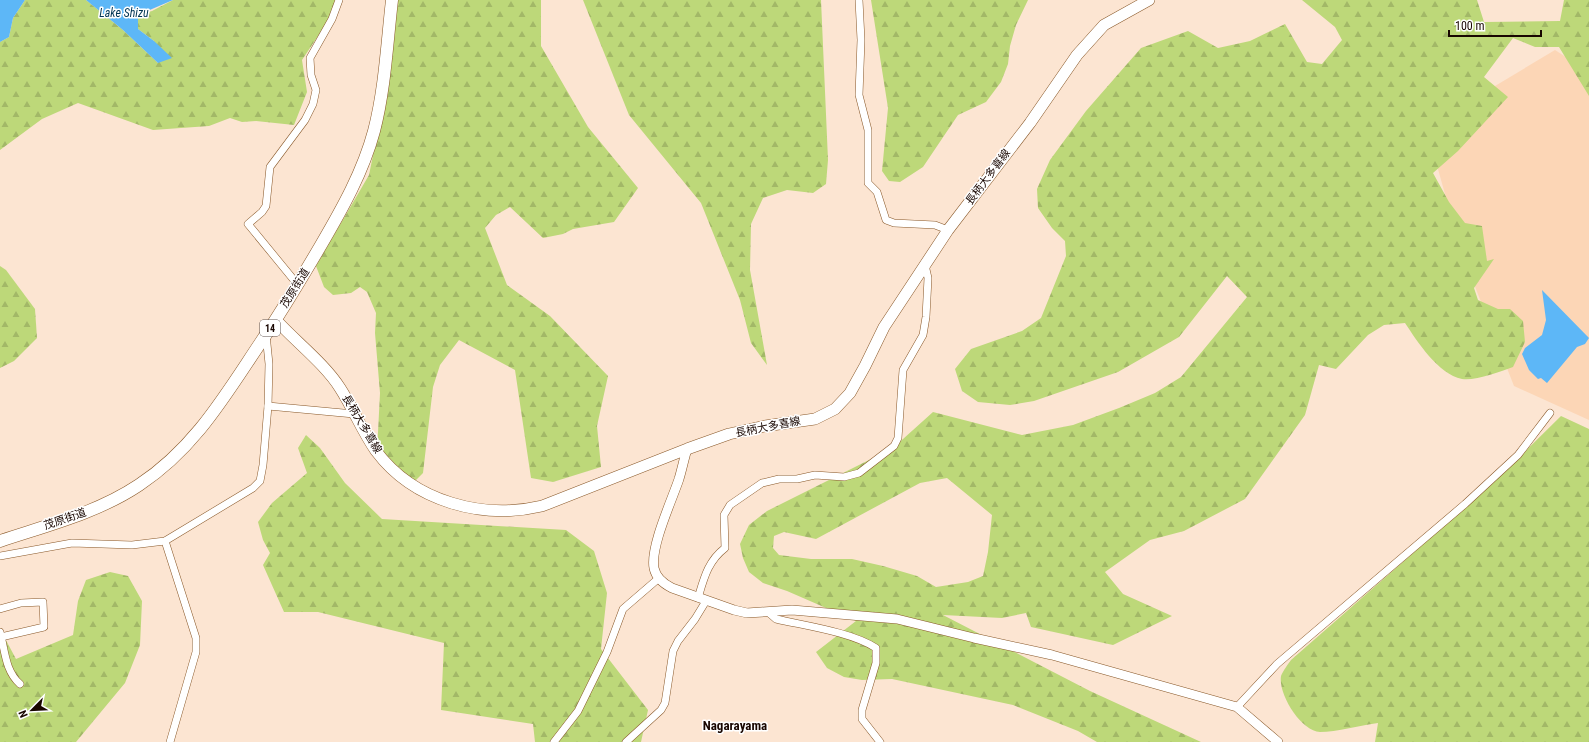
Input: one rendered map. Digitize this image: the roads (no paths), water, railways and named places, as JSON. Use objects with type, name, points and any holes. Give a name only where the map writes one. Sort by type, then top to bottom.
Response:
[{"type":"main road","name":"茂原街道","points":[[0,541],[97,508],[130,491],[166,465],[213,414],[298,285],[341,210],[362,168],[374,131],[383,78],[392,0]]},
{"type":"main road","name":"長柄大多喜線","points":[[276,320],[340,387],[354,414],[376,450],[386,463],[411,484],[433,497],[451,503],[484,510],[524,510],[542,506],[687,448],[744,431],[815,418],[835,408],[850,393],[884,327],[948,230],[1030,123],[1089,39],[1104,25],[1149,0]]},
{"type":"street","points":[[298,285],[248,224],[262,212],[266,206],[270,167],[305,120],[313,104],[316,90],[311,75],[310,58],[332,19],[339,0]]},
{"type":"street","points":[[858,0],[861,40],[859,95],[868,130],[868,183],[877,192],[886,220],[894,223],[935,225],[948,230]]},
{"type":"street","points":[[626,742],[661,710],[665,703],[673,651],[678,641],[695,619],[702,599],[708,565],[716,555],[725,548],[724,515],[730,505],[762,483],[779,479],[797,479],[815,475],[844,477],[859,473],[894,446],[898,438],[903,370],[923,335],[928,278],[925,265]]},
{"type":"street","points":[[0,556],[72,543],[132,545],[165,541],[253,488],[260,481],[268,406],[269,364],[266,334]]},
{"type":"street","points":[[268,406],[354,414]]},
{"type":"street","points":[[1237,707],[1277,664],[1465,504],[1518,454],[1550,413]]},
{"type":"street","points":[[687,448],[679,479],[662,524],[654,559],[654,569],[659,578],[664,584],[672,588],[747,613],[792,610],[897,619],[1052,655],[1237,707],[1278,742]]},
{"type":"street","points":[[165,541],[196,638],[196,652],[170,742]]},
{"type":"street","points":[[554,742],[578,710],[607,652],[623,609],[659,578]]},
{"type":"street","points":[[0,609],[21,603],[43,602],[44,627],[1,634],[9,669],[14,678],[20,684]]},
{"type":"street","points":[[768,612],[776,619],[867,642],[876,648],[876,663],[862,710],[862,719],[880,742]]},
{"type":"water","points":[[0,0],[25,0],[13,18],[9,37],[0,42]]},
{"type":"water","name":"Lake Shizu","points":[[86,0],[173,0],[138,15],[138,29],[154,41],[172,58],[158,63],[123,30]]},
{"type":"water","points":[[1542,290],[1589,338],[1585,344],[1577,347],[1547,383],[1541,378],[1538,379],[1529,370],[1522,354],[1525,348],[1542,335],[1546,320]]},
{"type":"district","name":"Nagarayama","points":[[735,725]]}]
